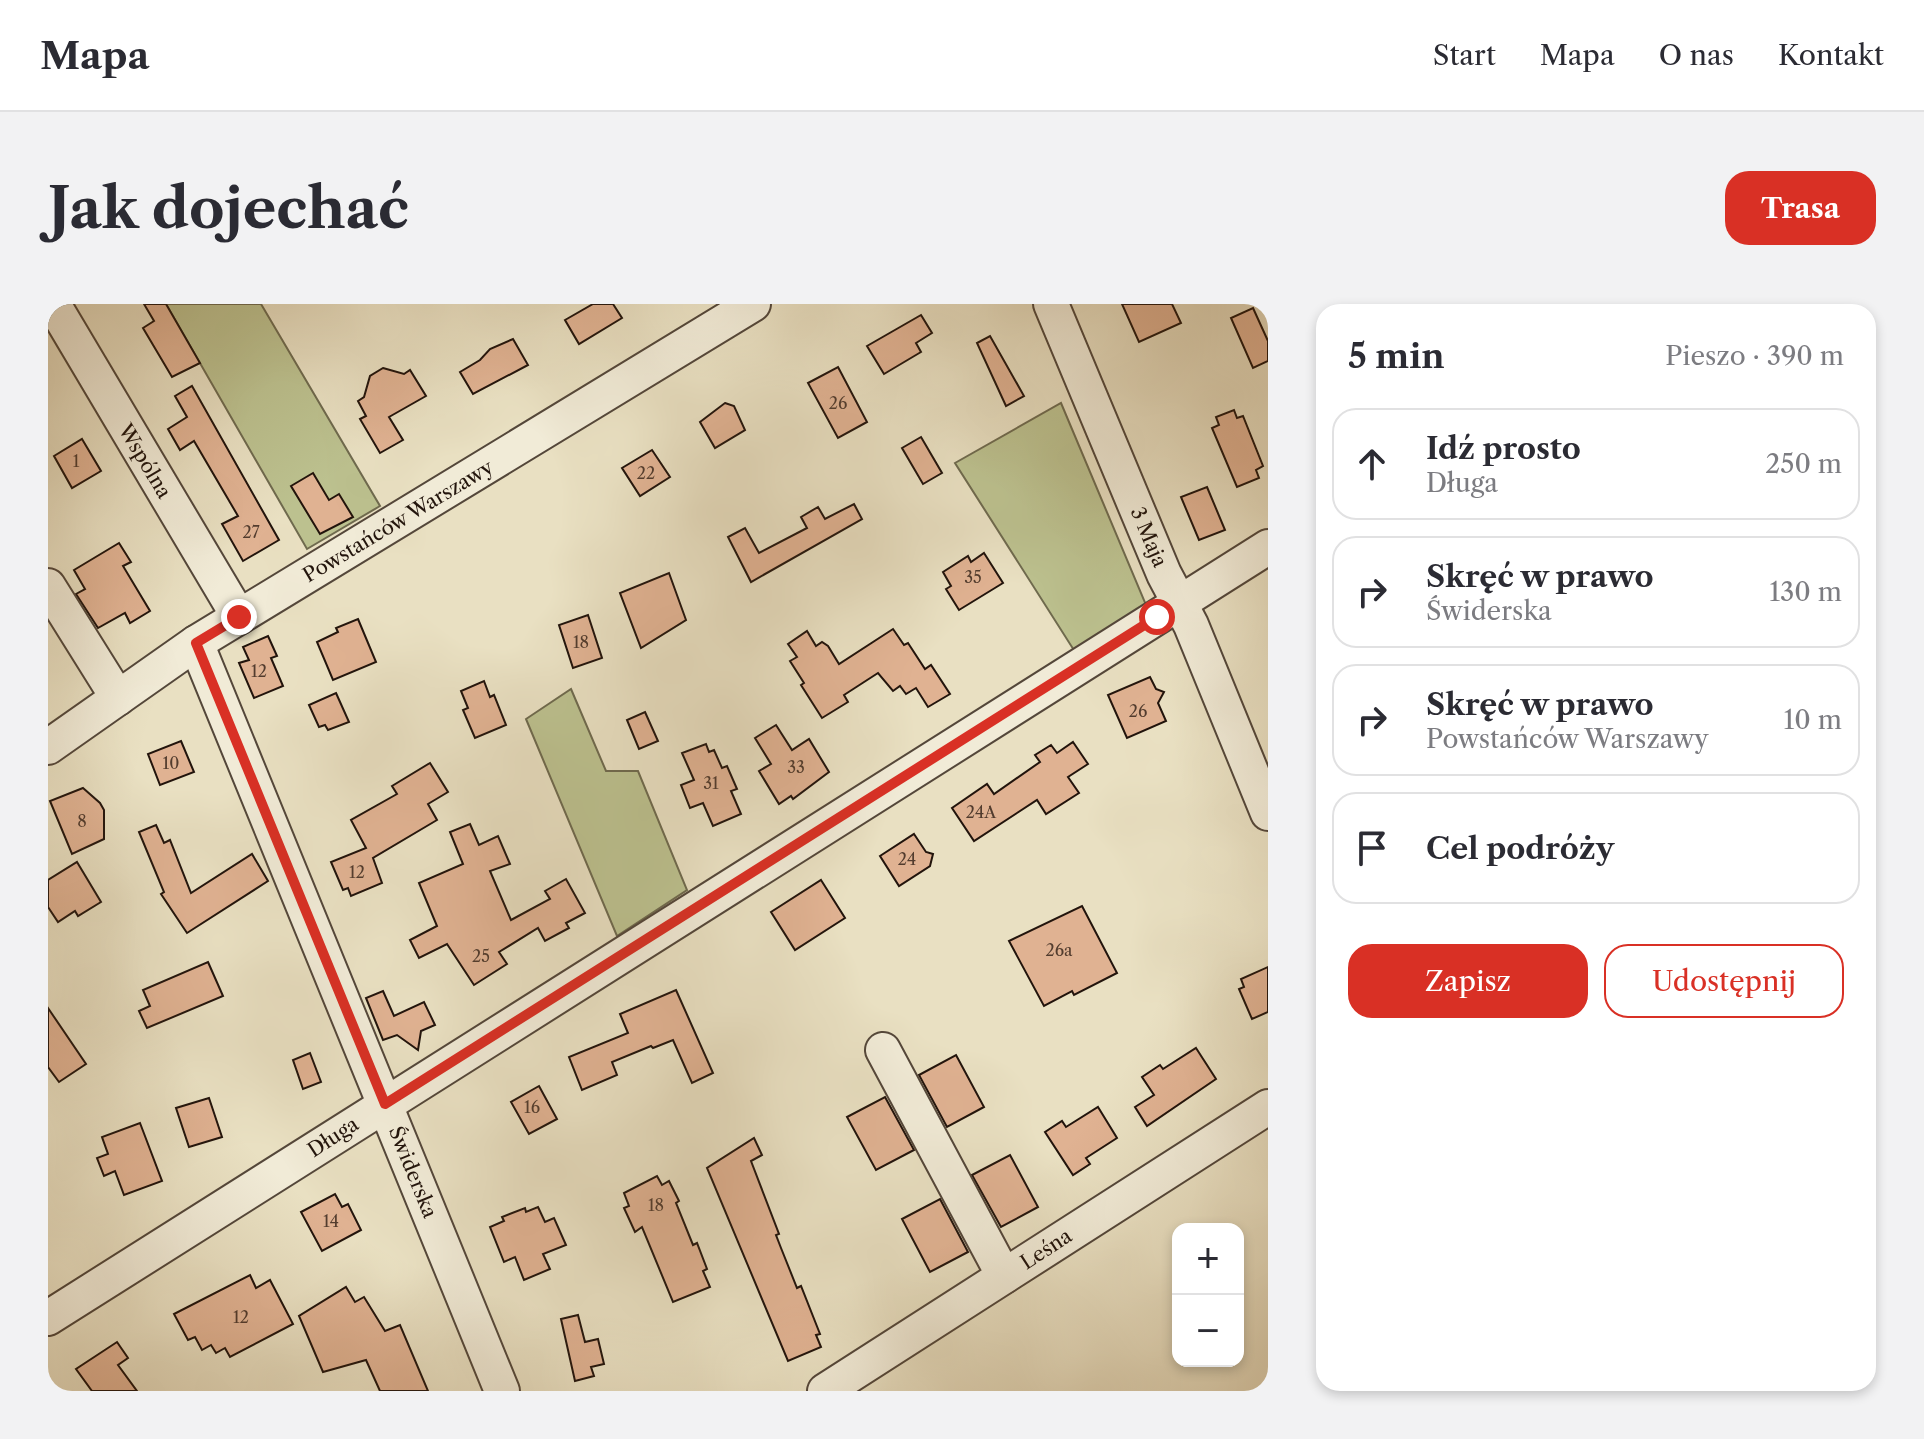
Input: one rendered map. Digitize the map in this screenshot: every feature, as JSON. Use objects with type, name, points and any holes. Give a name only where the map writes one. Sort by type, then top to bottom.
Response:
[{"type":"street","name":"Wspólna","points":[[53,304],[239,617]]},
{"type":"street","name":"Powstańców Warszawy","points":[[48,747],[196,643],[753,304]]},
{"type":"street","name":"3 Maja","points":[[1051,304],[1164,574],[1191,625],[1268,813]]},
{"type":"street","name":"Długa","points":[[48,1318],[1268,547]]},
{"type":"street","points":[[48,586],[118,698]]},
{"type":"street","name":"Świderska","points":[[196,643],[502,1391]]},
{"type":"street","points":[[883,1050],[1004,1276]]},
{"type":"street","name":"Leśna","points":[[825,1391],[1268,1107]]},
{"type":"green space","points":[[166,304],[261,304],[380,506],[307,549]]},
{"type":"green space","points":[[1061,403],[1149,612],[1077,655],[955,463]]},
{"type":"green space","points":[[571,689],[606,771],[638,771],[687,890],[617,936],[526,719]]},
{"type":"building","points":[[144,304],[166,304],[200,363],[172,377],[143,328],[154,321]]},
{"type":"building","points":[[593,304],[613,304],[622,318],[579,344],[565,320]]},
{"type":"building","points":[[1122,304],[1172,304],[1181,323],[1139,342]]},
{"type":"building","points":[[1253,308],[1268,341],[1268,361],[1253,368],[1231,318]]},
{"type":"building","points":[[921,315],[932,333],[916,343],[921,352],[884,374],[867,346]]},
{"type":"building","points":[[990,336],[1024,396],[1006,406],[977,343]]},
{"type":"building","points":[[513,339],[528,365],[473,394],[460,372],[480,360],[490,349]]},
{"type":"building","points":[[838,367],[867,422],[838,438],[808,383]]},
{"type":"building","points":[[383,368],[404,374],[410,370],[426,396],[389,417],[403,440],[380,453],[360,419],[366,416],[358,401],[364,397],[370,376]]},
{"type":"building","points":[[192,386],[279,540],[243,561],[222,524],[238,516],[194,441],[180,450],[168,429],[187,417],[175,396]]},
{"type":"building","points":[[725,403],[734,406],[745,430],[715,448],[700,422]]},
{"type":"building","points":[[1234,410],[1237,418],[1243,416],[1263,466],[1256,470],[1259,478],[1237,487],[1212,428],[1219,425],[1216,417]]},
{"type":"building","points":[[921,437],[942,473],[923,484],[902,448]]},
{"type":"building","points":[[82,439],[101,471],[72,488],[54,456]]},
{"type":"building","points":[[652,450],[670,477],[640,496],[622,468]]},
{"type":"building","points":[[313,473],[329,500],[339,494],[353,517],[320,534],[291,486]]},
{"type":"building","points":[[1207,487],[1225,530],[1199,540],[1181,497]]},
{"type":"building","points":[[854,504],[862,519],[751,582],[728,537],[745,528],[759,553],[807,528],[801,517],[818,507],[825,519]]},
{"type":"building","points":[[119,543],[131,562],[123,566],[150,611],[130,623],[125,613],[98,628],[76,594],[85,589],[74,570]]},
{"type":"building","points":[[984,553],[1003,583],[959,610],[946,589],[951,586],[943,572],[968,556],[971,562]]},
{"type":"building","points":[[669,573],[686,620],[641,648],[620,593]]},
{"type":"building","points":[[588,615],[602,658],[573,668],[559,625]]},
{"type":"building","points":[[358,619],[376,662],[333,680],[317,642],[338,632],[336,628]]},
{"type":"building","points":[[893,629],[904,645],[908,643],[925,669],[931,665],[950,694],[928,707],[916,688],[906,694],[900,686],[893,691],[878,673],[844,695],[848,702],[822,718],[801,685],[804,683],[790,661],[797,657],[788,644],[807,631],[816,646],[822,642],[828,646],[839,664]]},
{"type":"building","points":[[268,636],[277,656],[271,658],[283,686],[254,698],[239,663],[249,660],[243,647]]},
{"type":"building","points":[[1150,677],[1156,689],[1164,692],[1158,703],[1166,721],[1127,738],[1108,695]]},
{"type":"building","points":[[484,681],[490,697],[494,695],[506,725],[475,738],[463,710],[468,708],[461,691]]},
{"type":"building","points":[[336,693],[349,722],[328,730],[325,725],[319,727],[309,705]]},
{"type":"building","points":[[645,712],[658,741],[639,749],[627,720]]},
{"type":"building","points":[[776,725],[792,750],[809,739],[829,772],[793,799],[791,796],[779,804],[759,771],[771,764],[755,738]]},
{"type":"building","points":[[181,741],[194,772],[160,785],[148,754]]},
{"type":"building","points":[[1073,742],[1088,764],[1068,777],[1079,793],[1046,814],[1037,800],[974,841],[952,808],[987,784],[994,794],[1040,762],[1035,755],[1051,745],[1057,753]]},
{"type":"building","points":[[706,744],[709,752],[714,750],[722,768],[727,766],[737,789],[731,791],[741,814],[713,826],[703,803],[690,808],[681,785],[694,780],[682,753]]},
{"type":"building","points":[[430,763],[448,792],[428,804],[437,820],[373,858],[382,883],[351,896],[348,888],[343,890],[331,862],[366,848],[351,820],[397,794],[392,786]]},
{"type":"building","points":[[83,788],[104,810],[104,839],[72,854],[50,801]]},
{"type":"building","points":[[470,824],[479,845],[498,836],[510,864],[490,871],[511,920],[550,899],[545,891],[566,879],[585,913],[566,923],[569,928],[545,941],[538,928],[499,952],[507,964],[474,985],[447,944],[419,958],[410,940],[437,926],[419,883],[463,864],[450,832]]},
{"type":"building","points":[[156,825],[164,843],[170,840],[191,893],[252,854],[268,881],[187,933],[161,894],[164,892],[139,832]]},
{"type":"building","points":[[914,834],[926,852],[933,854],[930,866],[899,886],[880,856]]},
{"type":"building","points":[[77,862],[101,902],[78,916],[75,911],[58,922],[48,907],[48,880]]},
{"type":"building","points":[[821,880],[845,918],[795,950],[771,912]]},
{"type":"building","points":[[1082,906],[1117,973],[1044,1006],[1009,941]]},
{"type":"building","points":[[208,962],[223,996],[147,1028],[139,1011],[150,1006],[143,990]]},
{"type":"building","points":[[1268,967],[1268,1012],[1252,1019],[1239,989],[1244,987],[1241,979]]},
{"type":"building","points":[[676,990],[713,1073],[692,1083],[673,1040],[612,1062],[617,1075],[582,1090],[569,1057],[628,1033],[620,1014]]},
{"type":"building","points":[[383,991],[394,1016],[424,1002],[435,1025],[421,1031],[418,1050],[397,1035],[383,1040],[366,998]]},
{"type":"building","points":[[48,1008],[86,1064],[59,1082],[48,1067]]},
{"type":"building","points":[[1196,1048],[1216,1079],[1147,1126],[1135,1107],[1154,1095],[1142,1077],[1160,1065],[1163,1069]]},
{"type":"building","points":[[310,1053],[321,1082],[303,1089],[293,1060]]},
{"type":"building","points":[[956,1055],[984,1107],[947,1127],[919,1075]]},
{"type":"building","points":[[539,1086],[557,1119],[529,1134],[511,1102]]},
{"type":"building","points":[[885,1097],[914,1150],[876,1170],[847,1117]]},
{"type":"building","points":[[209,1098],[222,1137],[189,1147],[176,1108]]},
{"type":"building","points":[[1098,1107],[1117,1138],[1086,1158],[1090,1164],[1073,1175],[1045,1132],[1062,1121],[1066,1127]]},
{"type":"building","points":[[140,1123],[162,1181],[124,1195],[115,1171],[104,1176],[97,1158],[108,1154],[102,1137]]},
{"type":"building","points":[[754,1138],[762,1155],[751,1161],[779,1234],[776,1235],[781,1248],[797,1288],[801,1286],[820,1334],[816,1335],[821,1347],[788,1361],[707,1168]]},
{"type":"building","points":[[1010,1155],[1038,1207],[1001,1227],[972,1175]]},
{"type":"building","points":[[657,1176],[662,1185],[669,1181],[679,1201],[676,1203],[693,1245],[697,1243],[710,1287],[673,1302],[642,1227],[635,1232],[624,1208],[629,1206],[624,1193]]},
{"type":"building","points":[[335,1194],[342,1207],[348,1204],[361,1230],[322,1251],[301,1212]]},
{"type":"building","points":[[940,1199],[968,1252],[930,1272],[902,1219]]},
{"type":"building","points":[[538,1207],[545,1222],[554,1218],[566,1245],[543,1254],[550,1269],[524,1280],[515,1257],[504,1262],[490,1227],[504,1221],[502,1217],[525,1208],[526,1212]]},
{"type":"building","points":[[250,1275],[256,1288],[270,1280],[293,1324],[230,1357],[225,1348],[216,1353],[211,1345],[202,1350],[195,1337],[188,1340],[174,1314]]},
{"type":"building","points":[[346,1287],[355,1302],[364,1297],[385,1331],[400,1325],[428,1391],[380,1391],[366,1360],[323,1372],[299,1316]]},
{"type":"building","points":[[578,1315],[585,1342],[598,1339],[604,1364],[591,1367],[594,1376],[575,1381],[561,1319]]},
{"type":"building","points":[[117,1342],[128,1358],[118,1365],[137,1391],[92,1391],[76,1369]]},
{"type":"route","points":[[239,617],[196,643],[385,1104],[1157,617]]}]
